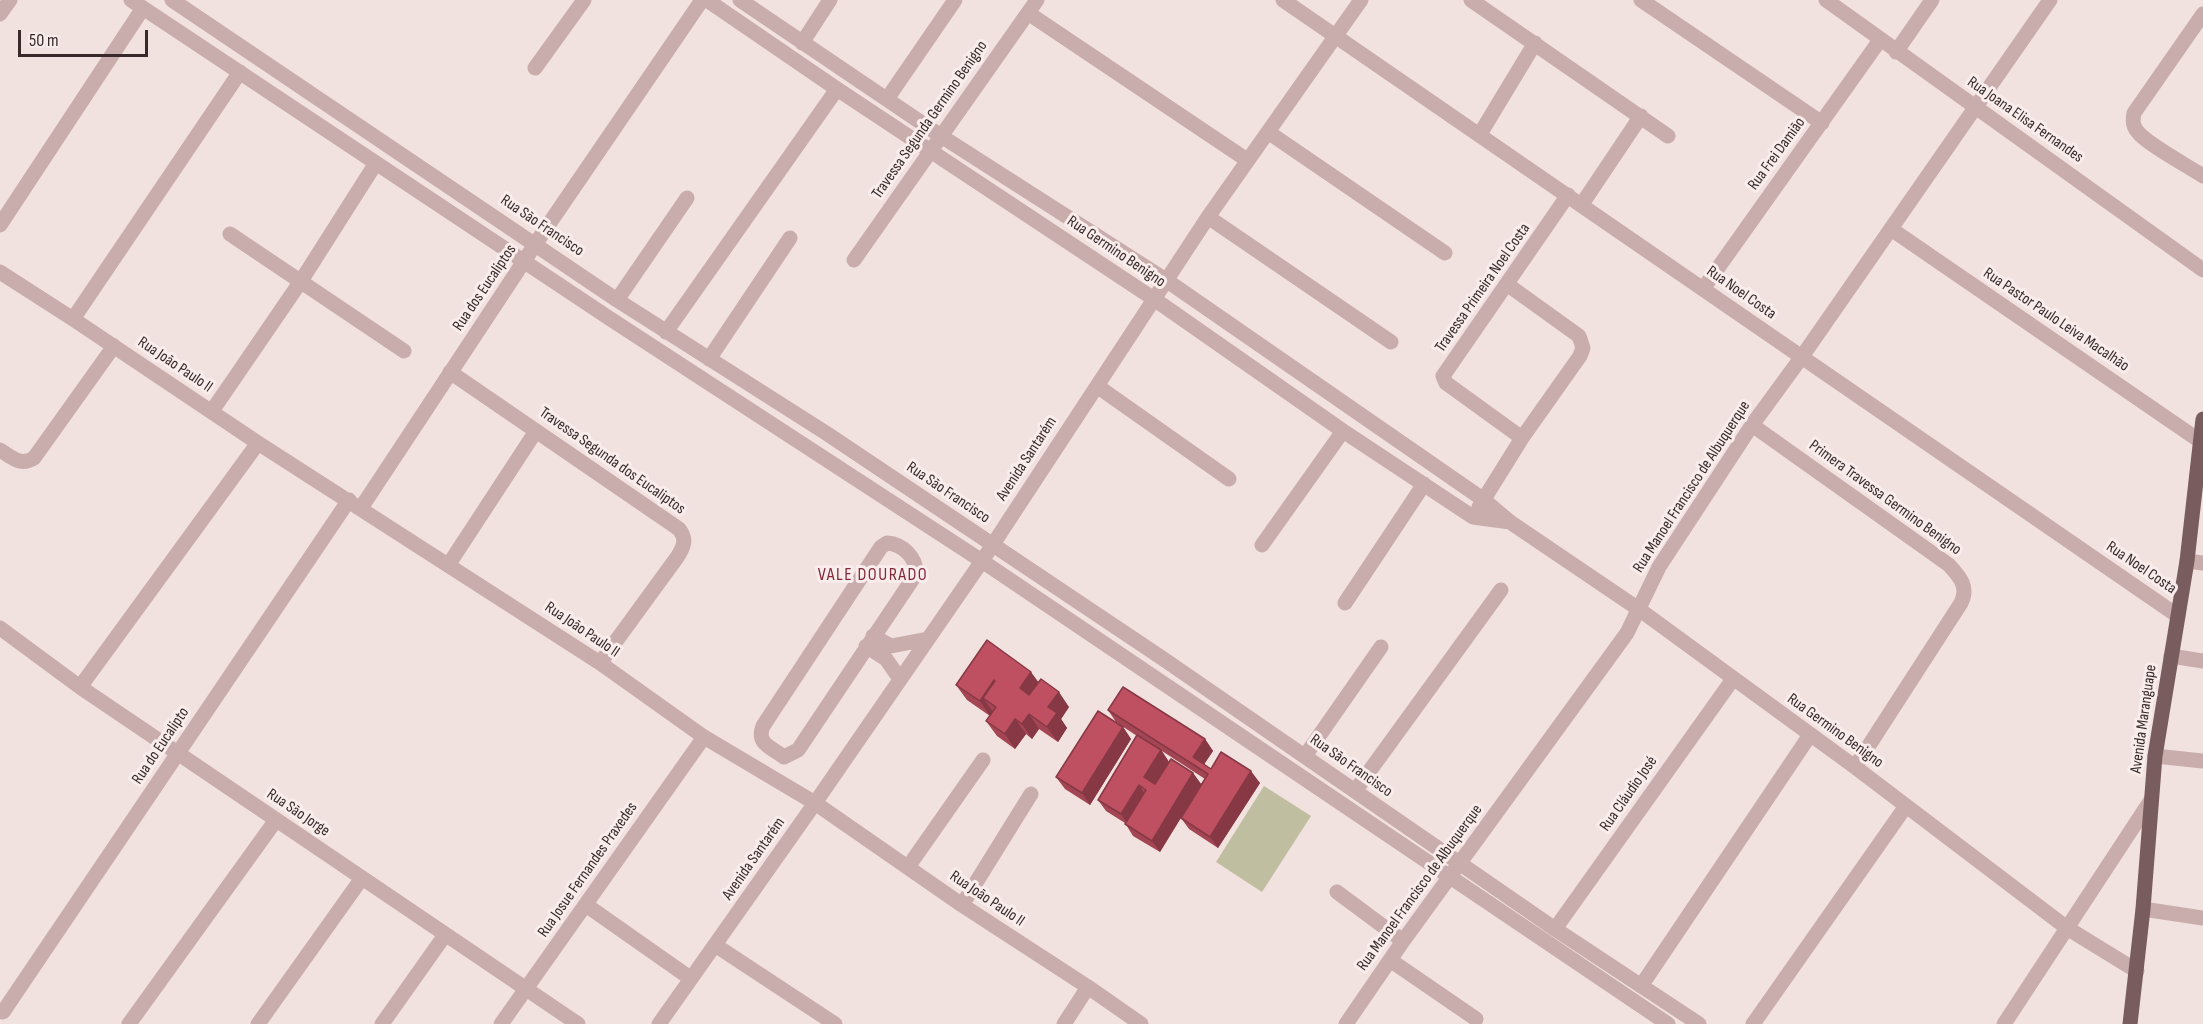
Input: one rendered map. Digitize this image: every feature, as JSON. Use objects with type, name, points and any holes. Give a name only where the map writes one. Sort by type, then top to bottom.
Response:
[{"type":"main road","name":"Avenida Maranguape","points":[[2130,1024],[2143,909],[2155,756],[2187,561],[2201,458],[2200,441],[2203,419]]},
{"type":"street","points":[[0,14],[10,0]]},
{"type":"street","name":"Rua São Francisco","points":[[172,0],[536,243],[617,300],[826,433],[1699,1024]]},
{"type":"street","points":[[535,68],[584,0]]},
{"type":"street","name":"Rua dos Eucaliptos","points":[[355,504],[450,372],[702,0]]},
{"type":"street","name":"Rua Germino Benigno","points":[[707,0],[1154,299],[1343,431],[1473,517],[1510,522]]},
{"type":"street","name":"Rua Germino Benigno","points":[[740,0],[940,136],[1166,280],[1484,500],[1510,522],[1640,610],[1855,767],[2067,927],[2137,971]]},
{"type":"street","points":[[802,43],[830,0]]},
{"type":"street","points":[[887,99],[955,0]]},
{"type":"street","name":"Rua Noel Costa","points":[[1283,0],[2178,616]]},
{"type":"street","name":"Avenida Santarém","points":[[659,1024],[982,561],[1247,160],[1362,0]]},
{"type":"street","points":[[1471,0],[1668,136]]},
{"type":"street","points":[[1641,0],[1822,123]]},
{"type":"street","name":"Rua Joana Elisa Fernandes","points":[[1826,0],[2203,270]]},
{"type":"street","points":[[1896,52],[1932,0]]},
{"type":"street","name":"Rua Manoel Francisco de Albuquerque","points":[[1346,1024],[1403,941],[1620,643],[1640,610],[1659,567],[1752,425],[1891,230],[2050,0]]},
{"type":"street","points":[[0,225],[137,4],[612,320],[982,561],[1666,1023]]},
{"type":"street","points":[[1033,6],[1247,160]]},
{"type":"street","name":"Travessa Segunda Germino Benigno","points":[[854,260],[1033,6]]},
{"type":"street","points":[[2203,14],[2134,112],[2133,119],[2134,126],[2142,136],[2203,176]]},
{"type":"street","name":"Rua Frei Damião","points":[[1703,288],[1880,40]]},
{"type":"street","points":[[1480,134],[1535,43]]},
{"type":"street","points":[[74,319],[240,72]]},
{"type":"street","points":[[666,332],[837,89]]},
{"type":"street","points":[[1582,204],[1641,116]]},
{"type":"street","points":[[1268,132],[1445,253]]},
{"type":"street","points":[[212,411],[301,281],[376,163]]},
{"type":"street","name":"Travessa Primeira Noel Costa","points":[[1522,438],[1443,379],[1568,195]]},
{"type":"street","points":[[617,300],[687,198]]},
{"type":"street","points":[[1208,217],[1391,342]]},
{"type":"street","name":"Rua Pastor Paulo Leiva Macalhão","points":[[1891,230],[2200,441]]},
{"type":"street","points":[[230,234],[404,351]]},
{"type":"street","points":[[709,359],[790,238]]},
{"type":"street","name":"Rua João Paulo II","points":[[0,272],[258,443],[600,663],[704,737],[815,803],[962,905],[1141,1024]]},
{"type":"street","points":[[1473,517],[1522,438],[1580,356],[1583,343],[1579,336],[1508,285]]},
{"type":"street","points":[[0,450],[19,462],[30,461],[39,453],[114,346]]},
{"type":"street","name":"Travessa Segunda dos Eucaliptos","points":[[450,372],[680,529],[683,534],[684,546],[678,556],[600,663]]},
{"type":"street","points":[[1097,386],[1229,479]]},
{"type":"street","name":"Primera Travessa Germino Benigno","points":[[1752,425],[1949,565],[1964,587],[1965,595],[1961,603],[1855,767]]},
{"type":"street","points":[[449,564],[536,431]]},
{"type":"street","points":[[1262,545],[1343,431]]},
{"type":"street","points":[[80,687],[258,443]]},
{"type":"street","points":[[1345,603],[1424,484]]},
{"type":"street","name":"Rua do Eucalipto","points":[[3,1014],[179,753],[355,504]]},
{"type":"street","points":[[887,543],[893,543],[912,556],[916,564],[916,574],[870,641],[798,750],[784,757],[762,741],[760,734],[763,726],[874,556],[881,547],[887,543]]},
{"type":"street","points":[[2187,561],[2203,563]]},
{"type":"street","points":[[1355,790],[1501,590]]},
{"type":"street","name":"Rua São Jorge","points":[[0,628],[80,687],[578,1024]]},
{"type":"street","points":[[870,641],[891,646],[928,639]]},
{"type":"street","points":[[870,641],[900,679]]},
{"type":"street","points":[[1305,756],[1380,647]]},
{"type":"street","points":[[2171,656],[2203,661]]},
{"type":"street","name":"Rua Cláudio José","points":[[1556,929],[1732,679]]},
{"type":"street","points":[[1641,986],[1810,735]]},
{"type":"street","name":"Rua Josue Fernandes Praxedes","points":[[501,1024],[704,737]]},
{"type":"street","points":[[2155,756],[2203,762]]},
{"type":"street","points":[[908,867],[983,760]]},
{"type":"street","points":[[962,905],[1030,794]]},
{"type":"street","points":[[2004,1024],[2151,800]]},
{"type":"street","points":[[1753,1024],[1906,806]]},
{"type":"street","points":[[129,1024],[276,820]]},
{"type":"street","points":[[258,1024],[362,878]]},
{"type":"street","points":[[1337,892],[1403,941]]},
{"type":"street","points":[[586,904],[690,978]]},
{"type":"street","points":[[2143,909],[2203,918]]},
{"type":"street","points":[[382,1024],[445,934]]},
{"type":"street","points":[[715,945],[834,1024]]},
{"type":"street","points":[[1390,960],[1476,1019]]},
{"type":"street","points":[[1064,1024],[1088,987]]},
{"type":"shaded area","points":[[1264,786],[1311,816],[1262,892],[1216,862]]},
{"type":"building","points":[[987,640],[1031,672],[1020,688],[1029,695],[1041,679],[1059,692],[1048,707],[1057,713],[1047,727],[1029,714],[1022,724],[1015,719],[1005,734],[986,721],[996,707],[983,698],[994,680],[980,701],[956,685]]},
{"type":"building","points":[[1123,687],[1205,739],[1193,757],[1211,769],[1221,752],[1251,771],[1210,837],[1181,818],[1208,774],[1108,710]]},
{"type":"building","points":[[1098,711],[1123,727],[1082,793],[1056,777]]},
{"type":"building","points":[[1137,735],[1161,750],[1144,777],[1155,784],[1171,759],[1193,773],[1152,841],[1125,824],[1146,790],[1139,785],[1121,814],[1098,800]]},
{"type":"district","name":"VALE DOURADO","points":[[873,575]]}]
